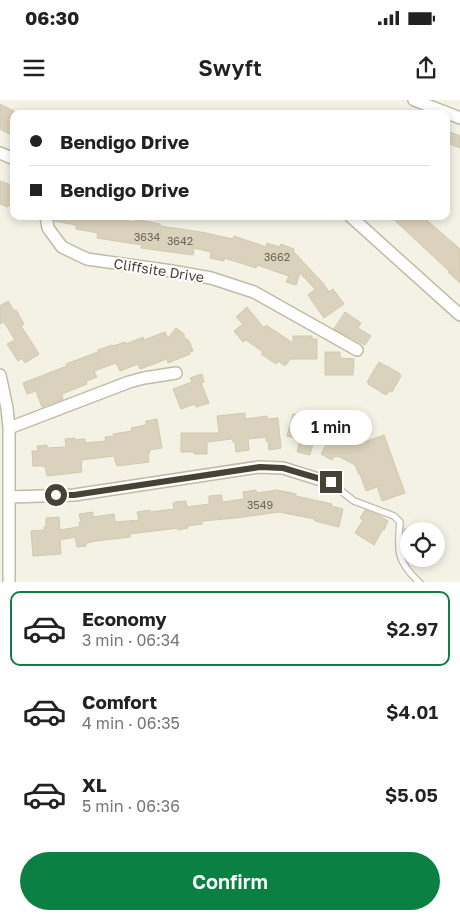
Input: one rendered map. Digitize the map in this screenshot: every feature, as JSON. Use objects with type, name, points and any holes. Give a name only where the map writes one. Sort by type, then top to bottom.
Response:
[{"type":"street","points":[[414,100],[440,110]]},
{"type":"street","name":"Cliffsite Drive","points":[[47,220],[48,228],[62,247],[87,259],[211,278],[254,292],[357,350]]},
{"type":"street","points":[[354,220],[460,315]]},
{"type":"street","points":[[9,428],[128,382],[176,373]]},
{"type":"street","points":[[0,375],[9,428],[9,582]]},
{"type":"street","points":[[9,497],[74,495],[260,467],[283,468],[331,482]]},
{"type":"lane","points":[[331,482],[354,501],[394,516],[400,522],[397,544],[402,561],[407,571],[420,582]]},
{"type":"building","points":[[0,104],[12,110],[10,110],[9,134],[0,129]]},
{"type":"building","points":[[450,132],[460,136],[460,148],[450,144]]},
{"type":"building","points":[[0,181],[10,185],[10,206],[7,205],[7,207],[0,204]]},
{"type":"building","points":[[123,220],[134,222],[134,220],[144,220],[160,224],[160,226],[233,239],[234,236],[266,247],[267,243],[279,247],[281,244],[294,249],[293,251],[329,292],[333,289],[344,304],[324,318],[308,295],[315,289],[300,273],[296,285],[286,282],[289,276],[257,265],[256,268],[224,258],[224,261],[210,258],[211,252],[194,248],[193,255],[141,248],[142,245],[97,238],[98,233],[76,229],[76,225],[54,221]]},
{"type":"building","points":[[394,220],[427,220],[460,249],[460,283]]},
{"type":"building","points":[[8,301],[14,311],[16,310],[24,324],[21,326],[39,354],[25,363],[22,358],[18,361],[7,344],[15,340],[4,322],[0,324],[0,306]]},
{"type":"building","points":[[247,307],[264,328],[266,325],[293,343],[293,336],[312,336],[312,339],[317,339],[317,359],[290,359],[285,366],[278,361],[276,364],[261,354],[263,352],[246,340],[243,342],[234,331],[243,324],[236,317]]},
{"type":"building","points":[[345,312],[361,323],[358,328],[371,336],[365,345],[334,329]]},
{"type":"building","points":[[176,328],[189,341],[193,351],[190,354],[168,363],[167,359],[140,369],[138,364],[120,371],[116,363],[94,371],[97,377],[86,381],[87,384],[62,394],[63,399],[42,407],[36,391],[27,394],[23,383],[67,366],[66,364],[112,345],[125,342],[126,344],[143,337],[144,340],[165,332],[168,338]]},
{"type":"building","points":[[325,352],[340,352],[340,358],[354,359],[353,375],[325,375]]},
{"type":"building","points":[[379,362],[401,376],[392,392],[390,391],[386,395],[367,382]]},
{"type":"building","points":[[202,374],[204,382],[201,383],[209,403],[196,407],[195,404],[181,409],[173,389],[192,382],[190,378]]},
{"type":"building","points":[[245,413],[245,419],[267,416],[267,419],[278,418],[281,448],[269,450],[266,437],[248,439],[249,450],[236,452],[235,442],[232,439],[207,442],[207,454],[181,452],[181,433],[219,433],[217,416]]},
{"type":"building","points":[[293,414],[319,421],[310,455],[297,452],[300,439],[287,436]]},
{"type":"building","points":[[157,419],[162,448],[149,450],[149,462],[117,466],[114,456],[81,460],[82,472],[47,476],[45,466],[33,466],[32,451],[38,451],[37,446],[47,445],[47,448],[66,447],[65,439],[75,438],[75,440],[85,439],[85,443],[106,441],[105,437],[132,431],[131,428],[146,425],[146,421]]},
{"type":"building","points":[[336,432],[359,444],[384,435],[405,493],[382,501],[378,489],[380,486],[366,491],[355,465],[338,456],[335,456],[332,460],[321,454],[331,435],[334,437]]},
{"type":"building","points":[[256,490],[257,493],[277,490],[332,504],[331,506],[343,509],[339,527],[315,521],[315,519],[279,512],[202,521],[202,524],[187,526],[188,528],[130,534],[130,537],[86,543],[86,546],[77,547],[75,537],[60,540],[61,554],[33,556],[31,531],[44,530],[46,518],[59,517],[60,530],[80,526],[79,514],[93,512],[93,517],[114,514],[115,522],[139,520],[137,512],[174,509],[173,503],[175,502],[186,501],[187,507],[209,504],[209,496],[222,495],[222,502],[244,499],[243,492]]},
{"type":"building","points":[[365,510],[388,521],[374,545],[355,533],[363,520],[360,518]]},
{"type":"route","points":[[56,495],[74,495],[260,467],[283,468],[331,482]]}]
